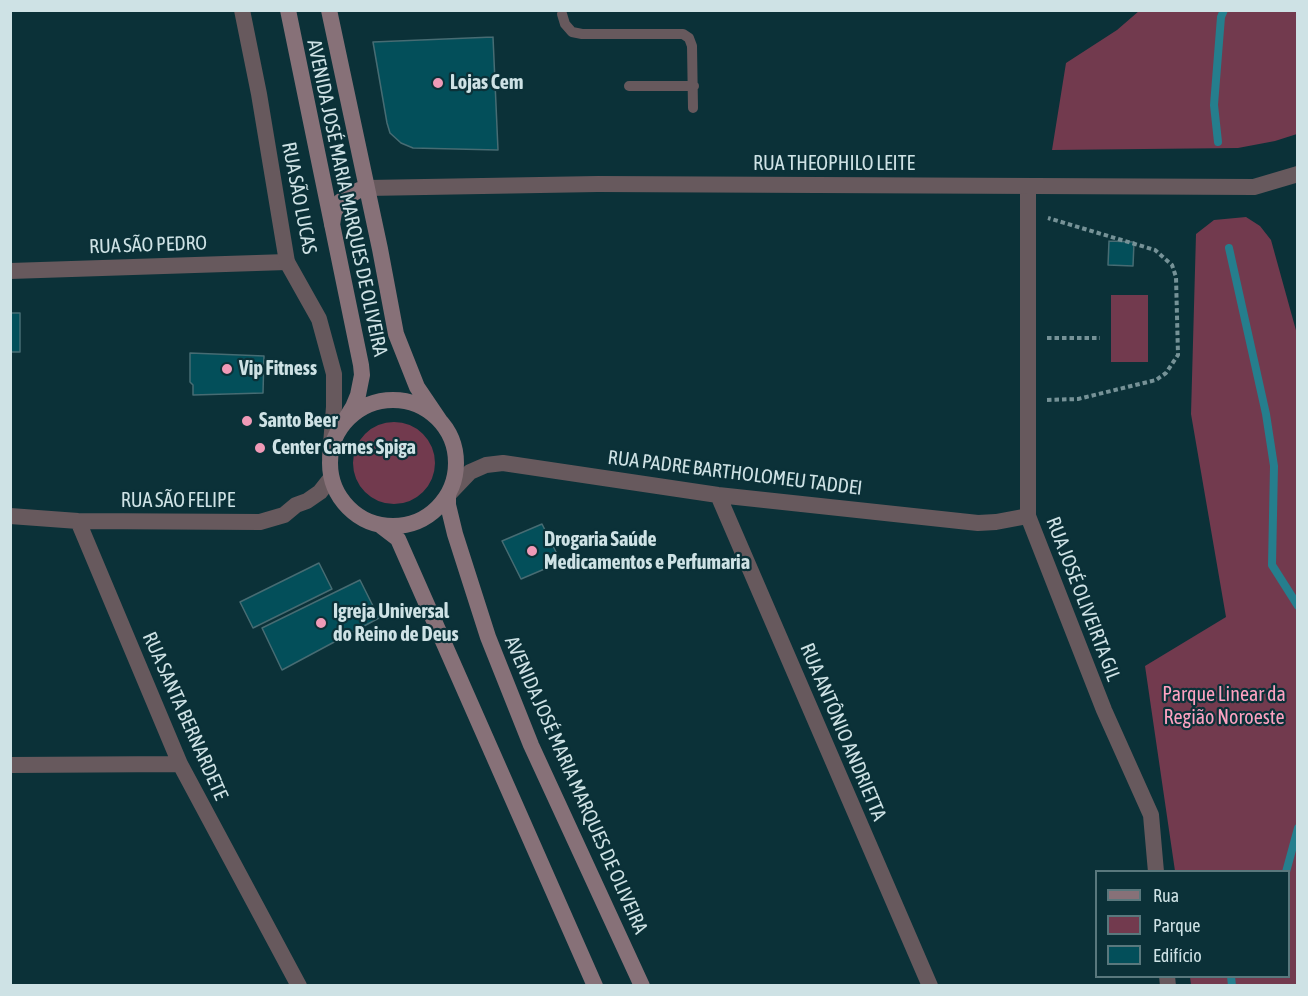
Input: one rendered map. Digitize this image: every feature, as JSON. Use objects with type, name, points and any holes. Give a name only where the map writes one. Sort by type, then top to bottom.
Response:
[{"type":"main road","name":"AVENIDA JOSÉ MARIA MARQUES DE OLIVEIRA","points":[[288,10],[362,375],[354,407],[342,425]]},
{"type":"main road","name":"AVENIDA JOSÉ MARIA MARQUES DE OLIVEIRA","points":[[329,10],[368,188],[396,334],[417,387],[440,421]]},
{"type":"main road","points":[[332,232],[334,212],[337,206],[349,196],[368,188]]},
{"type":"main road","points":[[381,526],[420,521],[436,510],[448,495],[456,477],[457,456],[451,438],[440,421],[412,403],[386,401],[370,405],[354,413],[342,425],[334,440],[330,457],[331,478],[335,491],[346,507],[362,519],[381,526],[398,539],[595,986]]},
{"type":"main road","name":"AVENIDA JOSÉ MARIA MARQUES DE OLIVEIRA","points":[[448,495],[455,534],[488,637],[531,745],[642,986]]},
{"type":"street","name":"RUA SÃO LUCAS","points":[[242,10],[259,94],[287,262],[319,319],[334,374],[330,457]]},
{"type":"street","name":"RUA THEOPHILO LEITE","points":[[368,188],[598,184],[1254,188],[1298,174]]},
{"type":"street","name":"RUA JOSÉ OLIVEIRTA GIL","points":[[1028,186],[1028,516],[1104,710],[1151,815],[1156,870]]},
{"type":"street","name":"RUA SÃO PEDRO","points":[[10,271],[287,262]]},
{"type":"street","name":"RUA PADRE BARTHOLOMEU TADDEI","points":[[448,495],[470,472],[486,465],[502,463],[718,495],[978,523],[1028,516]]},
{"type":"street","name":"RUA SÃO FELIPE","points":[[10,516],[78,521],[260,522],[284,515],[296,505],[307,501],[320,492],[331,478]]},
{"type":"street","name":"RUA ANTÔNIO ANDRIETTA","points":[[718,495],[930,986]]},
{"type":"street","name":"RUA SANTA BERNARDETE","points":[[78,521],[180,765],[299,986]]},
{"type":"street","points":[[10,765],[180,765]]},
{"type":"lane","points":[[562,14],[565,24],[572,32],[582,34],[683,34],[689,38],[692,46],[693,108]]},
{"type":"lane","points":[[629,86],[694,86]]},
{"type":"path","points":[[1028,212],[1155,250],[1172,265],[1176,277],[1178,355],[1166,373],[1156,380],[1078,399],[1028,401]]},
{"type":"path","points":[[1028,338],[1100,338]]},
{"type":"green space","points":[[1139,11],[1297,11],[1297,134],[1238,148],[1052,150],[1066,63],[1117,30]]},
{"type":"green space","name":"Parque Linear da Região Noroeste","points":[[1246,217],[1260,226],[1271,240],[1297,334],[1297,985],[1191,985],[1190,978],[1290,978],[1290,870],[1175,870],[1145,666],[1226,617],[1191,414],[1196,234],[1214,220]]},
{"type":"green space","points":[[1111,295],[1148,295],[1148,362],[1111,362]]},
{"type":"green space","points":[[394,422],[410,425],[423,434],[432,447],[435,463],[432,479],[423,492],[410,501],[394,504],[378,501],[365,492],[356,479],[353,463],[356,447],[365,434],[378,425]]},
{"type":"building","name":"Lojas Cem","points":[[493,37],[498,150],[413,148],[401,143],[390,133],[373,42]]},
{"type":"building","points":[[1109,241],[1134,242],[1133,266],[1108,265]]},
{"type":"building","points":[[10,313],[20,313],[20,352],[10,352]]},
{"type":"building","name":"Vip Fitness","points":[[190,353],[264,356],[263,393],[193,395],[193,385],[190,382]]},
{"type":"building","name":"Drogaria Saúde Medicamentos e Perfumaria","points":[[542,524],[561,562],[521,579],[502,541]]},
{"type":"building","points":[[319,563],[332,589],[253,628],[240,602]]},
{"type":"building","name":"Igreja Universal do Reino de Deus","points":[[360,580],[379,618],[282,670],[262,628]]},
{"type":"waterway","points":[[1218,142],[1214,105],[1221,17],[1224,10]]},
{"type":"waterway","points":[[1229,248],[1266,414],[1274,466],[1272,565],[1298,606]]},
{"type":"waterway","points":[[1287,870],[1298,828]]},
{"type":"waterway","points":[[1231,978],[1232,986]]},
{"type":"place","name":"Lojas Cem","points":[[438,83]]},
{"type":"place","name":"Vip Fitness","points":[[227,369]]},
{"type":"place","name":"Santo Beer","points":[[247,421]]},
{"type":"place","name":"Center Carnes Spiga","points":[[260,448]]},
{"type":"place","name":"Drogaria Saúde Medicamentos e Perfumaria","points":[[532,551]]},
{"type":"place","name":"Igreja Universal do Reino de Deus","points":[[321,623]]}]
